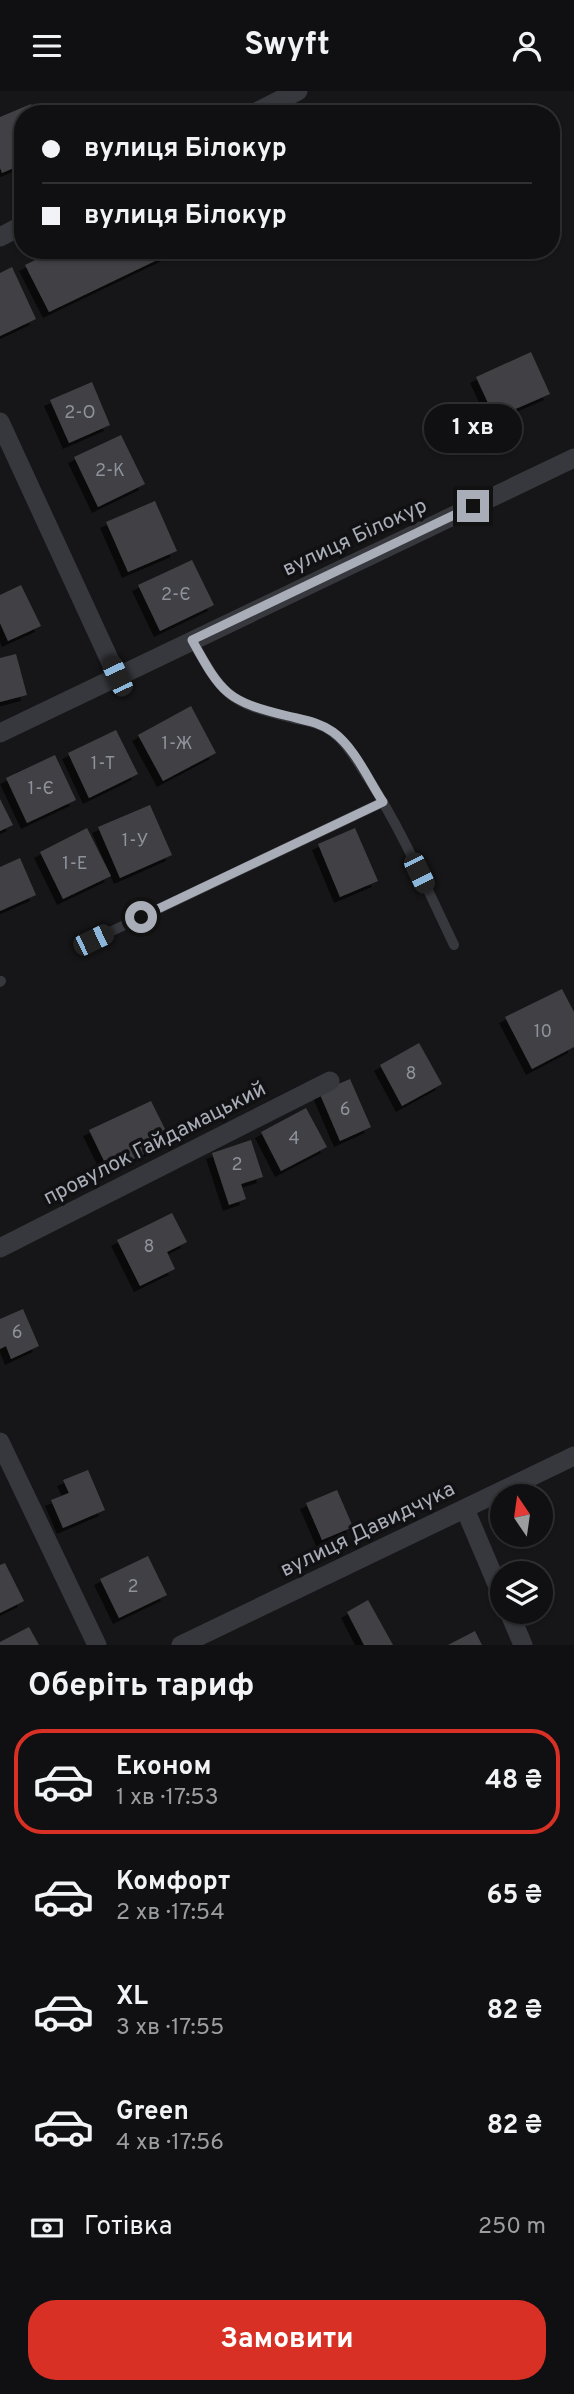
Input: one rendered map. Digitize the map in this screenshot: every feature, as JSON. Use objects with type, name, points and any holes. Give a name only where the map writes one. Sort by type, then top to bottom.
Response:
[{"type":"street","points":[[270,105],[298,91]]},
{"type":"street","points":[[0,422],[117,676]]},
{"type":"street","name":"вулиця Білокур","points":[[0,733],[574,458]]},
{"type":"street","name":"провулок Гайдамацький","points":[[0,1248],[330,1080]]},
{"type":"street","points":[[0,1442],[97,1645]]},
{"type":"street","name":"вулиця Давидчука","points":[[181,1645],[574,1456]]},
{"type":"street","points":[[465,1509],[490,1568]]},
{"type":"street","points":[[514,1624],[523,1645]]},
{"type":"lane","points":[[192,640],[214,680],[226,693],[243,703],[319,724],[335,734],[348,748],[383,802],[454,945]]},
{"type":"lane","points":[[93,940],[383,802]]},
{"type":"building","points":[[14,111],[14,168],[2,173],[0,168],[0,117]]},
{"type":"building","points":[[37,259],[159,259],[49,312],[25,265]]},
{"type":"building","points":[[12,267],[36,319],[0,336],[0,273]]},
{"type":"building","points":[[531,352],[550,394],[495,418],[476,377]]},
{"type":"building","points":[[92,382],[110,425],[69,443],[50,400]]},
{"type":"building","points":[[121,435],[145,484],[98,507],[74,457]]},
{"type":"building","points":[[155,501],[177,551],[128,572],[106,522]]},
{"type":"building","points":[[192,560],[214,605],[160,631],[138,585]]},
{"type":"building","points":[[21,585],[41,626],[8,641],[0,623],[0,595]]},
{"type":"building","points":[[16,654],[27,695],[0,702],[0,658]]},
{"type":"building","points":[[191,706],[216,753],[163,781],[138,735]]},
{"type":"building","points":[[116,730],[138,774],[89,798],[68,753]]},
{"type":"building","points":[[55,755],[76,800],[27,823],[6,778]]},
{"type":"building","points":[[0,799],[13,825],[0,831]]},
{"type":"building","points":[[150,805],[172,855],[120,878],[98,827]]},
{"type":"building","points":[[87,828],[111,876],[63,899],[40,852]]},
{"type":"building","points":[[355,828],[378,881],[340,897],[318,844]]},
{"type":"building","points":[[20,858],[36,895],[0,911],[0,867]]},
{"type":"building","points":[[562,989],[574,1012],[574,1047],[532,1069],[505,1017]]},
{"type":"building","points":[[419,1043],[442,1084],[402,1106],[380,1065]]},
{"type":"building","points":[[350,1079],[371,1127],[340,1141],[319,1092]]},
{"type":"building","points":[[151,1101],[171,1141],[109,1171],[89,1130]]},
{"type":"building","points":[[306,1108],[327,1147],[281,1171],[261,1132]]},
{"type":"building","points":[[251,1140],[263,1177],[241,1184],[246,1199],[229,1205],[212,1153]]},
{"type":"building","points":[[172,1213],[187,1242],[167,1252],[175,1269],[140,1286],[117,1240]]},
{"type":"building","points":[[23,1309],[39,1346],[11,1359],[6,1346],[0,1349],[0,1319]]},
{"type":"building","points":[[88,1470],[105,1510],[63,1528],[51,1500],[69,1493],[63,1480]]},
{"type":"building","points":[[337,1490],[353,1527],[322,1540],[306,1503]]},
{"type":"building","points":[[148,1556],[167,1595],[119,1618],[100,1579]]},
{"type":"building","points":[[5,1563],[24,1601],[0,1613],[0,1565]]},
{"type":"building","points":[[368,1600],[393,1645],[364,1645],[347,1612]]},
{"type":"building","points":[[29,1627],[39,1645],[0,1645],[0,1642]]},
{"type":"building","points":[[475,1631],[482,1645],[448,1645]]},
{"type":"route","points":[[141,917],[383,802],[348,748],[335,734],[319,724],[243,703],[226,693],[214,680],[192,640],[473,506]]}]
